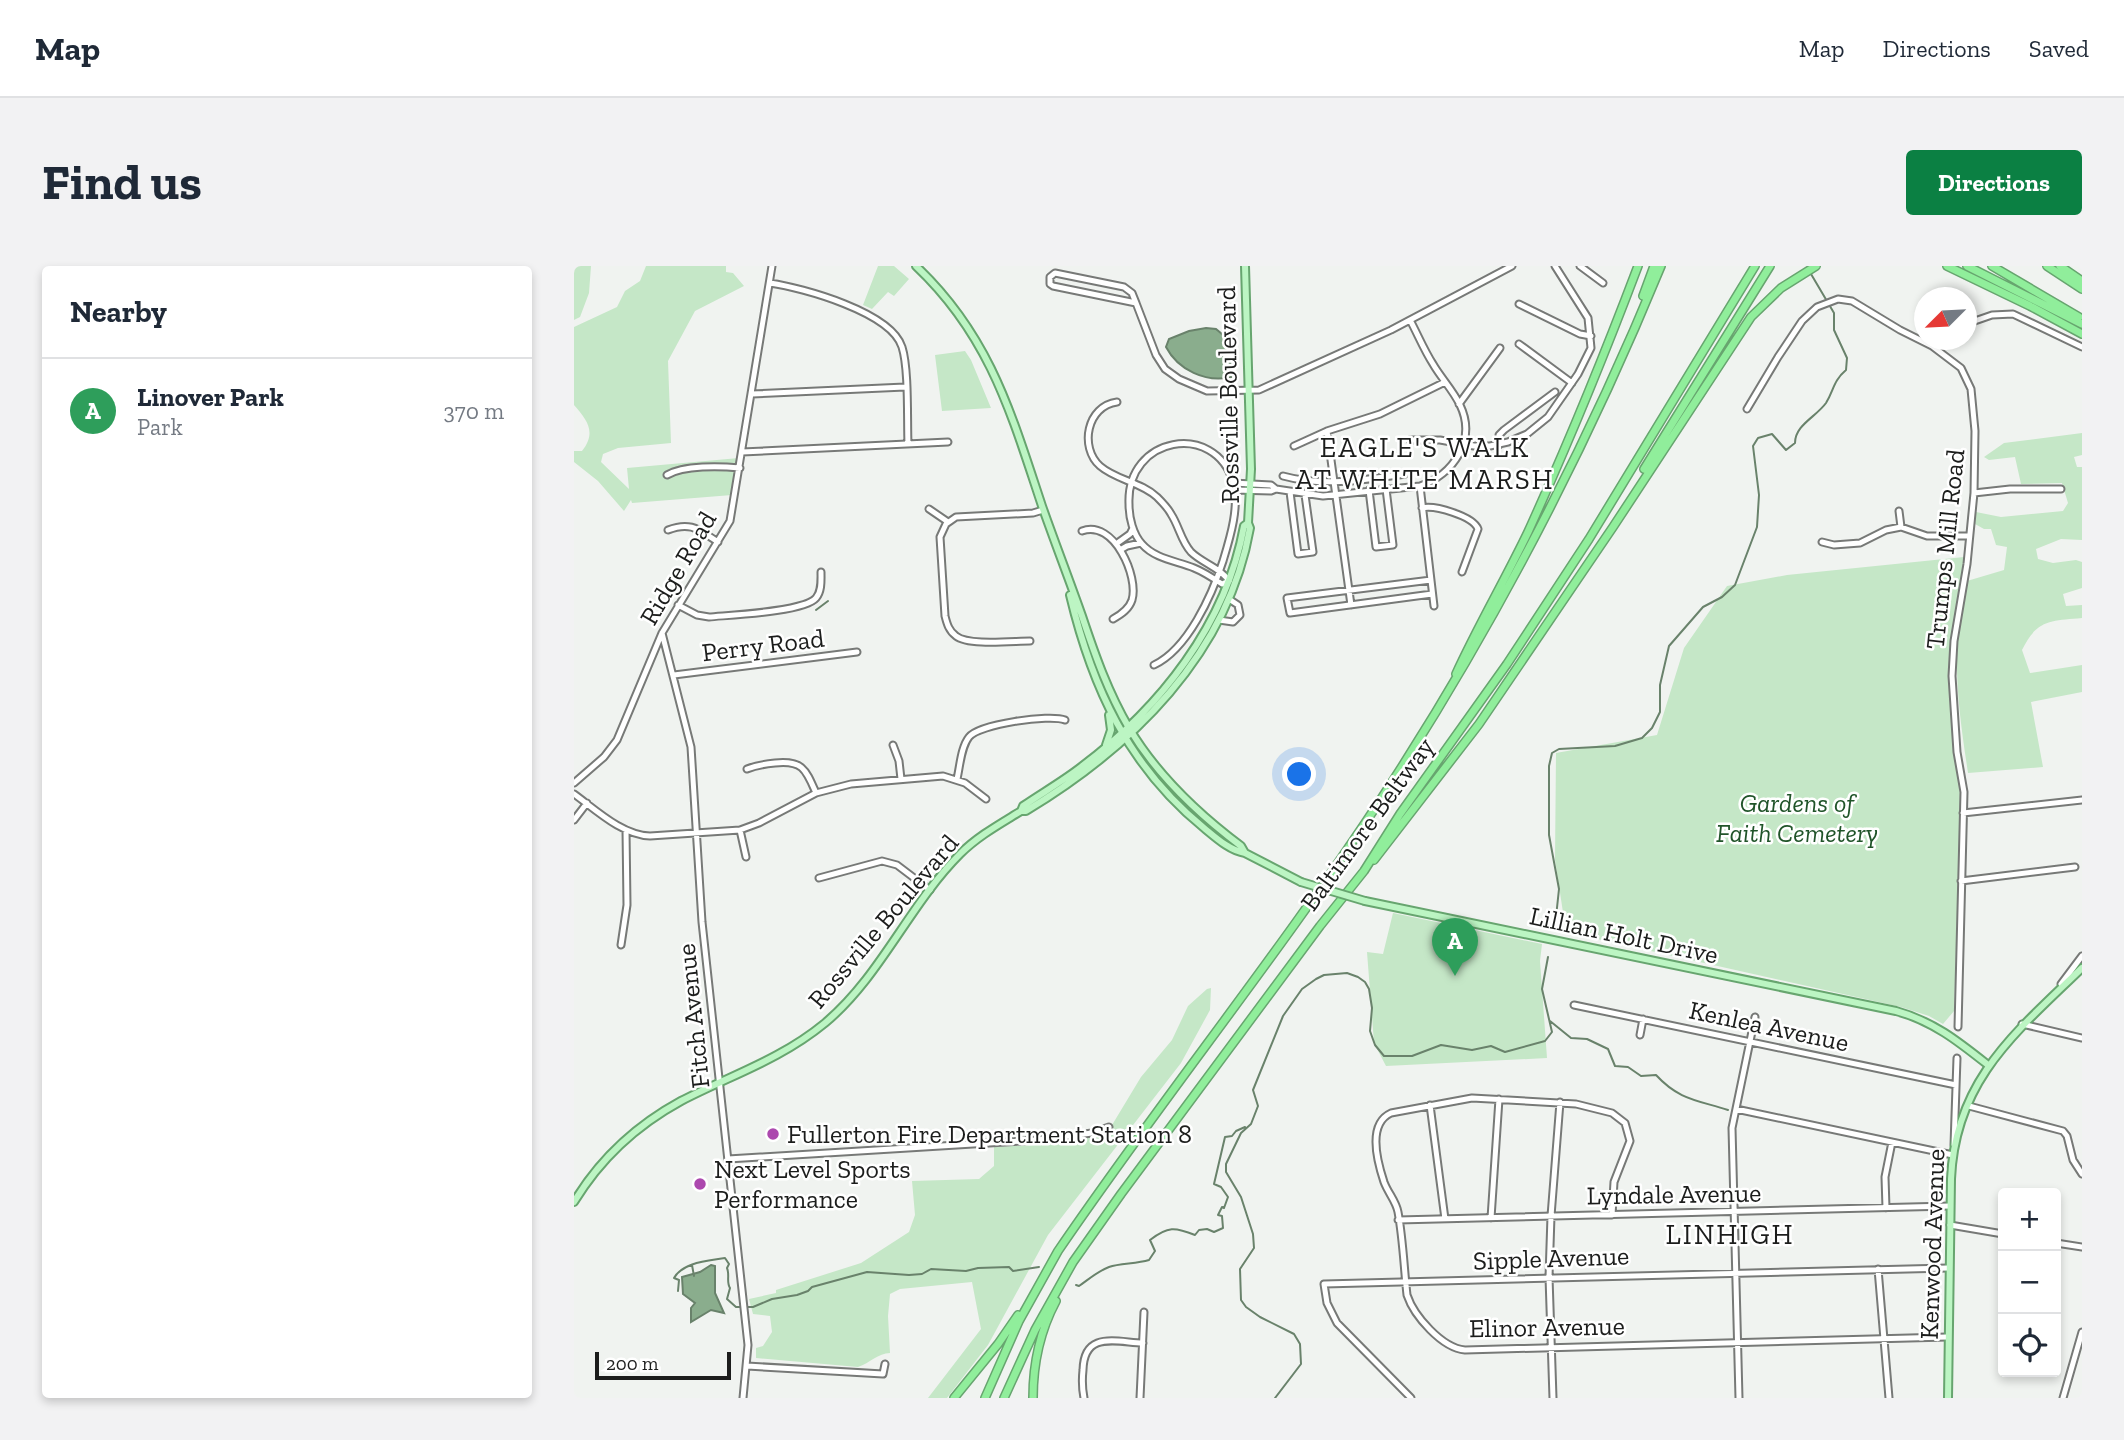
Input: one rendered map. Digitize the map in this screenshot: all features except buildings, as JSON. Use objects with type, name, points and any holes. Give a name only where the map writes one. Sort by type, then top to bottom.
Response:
[{"type":"highway","points":[[1449,691],[1556,470],[1637,266]]},
{"type":"highway","points":[[1567,470],[1629,330],[1654,266]]},
{"type":"highway","name":"Baltimore Beltway","points":[[985,1398],[1006,1346],[1033,1294],[1077,1223],[1358,833],[1465,667],[1567,470],[1630,339],[1661,266]]},
{"type":"highway","name":"Baltimore Beltway","points":[[1004,1398],[1029,1342],[1062,1281],[1133,1178],[1364,871],[1393,825],[1507,664],[1572,567],[1755,266]]},
{"type":"highway","points":[[1605,537],[1612,521],[1770,266]]},
{"type":"highway","points":[[1364,871],[1479,724],[1751,317],[1768,298],[1795,277],[1816,266]]},
{"type":"highway","points":[[1947,266],[2082,334]]},
{"type":"highway","points":[[1967,266],[2082,321]]},
{"type":"highway","points":[[1992,266],[2082,321]]},
{"type":"highway","points":[[2047,266],[2082,289]]},
{"type":"highway","points":[[2060,266],[2082,281]]},
{"type":"highway","points":[[1033,1398],[1036,1359],[1052,1307],[1133,1178]]},
{"type":"highway","points":[[954,1398],[998,1344],[1033,1294]]},
{"type":"main road","points":[[916,266],[959,314],[992,367],[1005,396],[1065,575],[1081,641],[1107,706],[1111,730],[1105,748]]},
{"type":"main road","name":"Rossville Boulevard","points":[[574,1202],[596,1170],[629,1136],[674,1105],[781,1054],[834,1014],[863,983],[930,890],[966,849],[1021,811],[1026,811],[1068,785],[1159,706],[1181,679],[1219,620],[1229,599],[1243,561],[1250,528],[1245,266]]},
{"type":"main road","name":"Rossville Boulevard","points":[[1131,730],[1187,659],[1214,615],[1229,581],[1244,526],[1248,523]]},
{"type":"main road","name":"Lillian Holt Drive","points":[[1065,575],[1105,681],[1131,730],[1160,771],[1189,803],[1241,846],[1245,853]]},
{"type":"main road","name":"Lillian Holt Drive","points":[[1107,706],[1124,736],[1156,780],[1184,810],[1228,846],[1301,882],[1365,901],[1896,1011],[1917,1017],[1939,1028],[1989,1065]]},
{"type":"main road","name":"Rossville Boulevard","points":[[1021,811],[1023,806],[1124,736]]},
{"type":"main road","points":[[1184,810],[1189,803]]},
{"type":"main road","name":"Kenwood Avenue","points":[[1948,1398],[1948,1268],[1954,1145],[1989,1065],[2022,1024],[2082,968]]},
{"type":"street","name":"Ridge Road","points":[[574,783],[604,757],[617,740],[662,633],[719,542],[731,516],[772,266]]},
{"type":"street","points":[[1136,303],[1053,286],[1050,284],[1050,277],[1055,273],[1127,288],[1132,293],[1136,303],[1152,348],[1160,362],[1186,384],[1207,391],[1259,390],[1410,320],[1512,266]]},
{"type":"street","points":[[1410,440],[1440,440],[1484,447],[1517,439],[1542,423],[1572,383],[1591,348],[1590,322],[1585,310],[1555,266]]},
{"type":"street","points":[[1580,266],[1603,284]]},
{"type":"street","points":[[1086,293],[1089,280]]},
{"type":"street","points":[[769,283],[796,288],[871,314],[893,333],[901,344],[908,444]]},
{"type":"street","name":"Trumps Mill Road","points":[[1747,409],[1795,330],[1814,309],[1828,302],[1842,299],[1852,301],[1914,337]]},
{"type":"street","points":[[1519,304],[1580,334],[1591,336]]},
{"type":"street","points":[[1977,320],[1992,314],[2013,314],[2082,347]]},
{"type":"street","points":[[1234,487],[1276,489],[1305,495],[1337,495],[1420,486],[1448,471],[1463,444],[1465,422],[1459,404],[1431,362],[1410,320]]},
{"type":"street","points":[[1519,344],[1572,383]]},
{"type":"street","points":[[1459,404],[1500,348]]},
{"type":"street","name":"Trumps Mill Road","points":[[1937,350],[1961,368],[1971,389],[1975,431],[1975,493],[1956,622],[1952,676],[1957,752],[1964,785],[1958,1027]]},
{"type":"street","points":[[1294,446],[1327,431],[1380,414],[1445,382]]},
{"type":"street","points":[[752,394],[905,387]]},
{"type":"street","points":[[1499,444],[1500,433],[1555,392]]},
{"type":"street","points":[[1117,402],[1104,406],[1093,418],[1089,444],[1093,456],[1100,466],[1130,482],[1154,495],[1170,512],[1189,550],[1220,572],[1229,581],[1222,583],[1216,580],[1197,569],[1162,557],[1141,542],[1133,528],[1129,507],[1130,482],[1143,460],[1160,448],[1179,443],[1207,450],[1219,459],[1229,472],[1234,487],[1233,521],[1220,572],[1216,580],[1199,614],[1180,643],[1166,659],[1154,665]]},
{"type":"street","points":[[1327,431],[1351,605]]},
{"type":"street","points":[[742,452],[948,442]]},
{"type":"street","points":[[667,475],[674,471],[723,466],[740,468]]},
{"type":"street","points":[[1283,476],[1303,481],[1335,482],[1405,474]]},
{"type":"street","points":[[1420,486],[1434,606]]},
{"type":"street","points":[[1369,490],[1376,547],[1393,545],[1385,489]]},
{"type":"street","points":[[1975,493],[2010,489],[2061,489]]},
{"type":"street","points":[[1290,492],[1298,554],[1313,552],[1305,495]]},
{"type":"street","points":[[1422,508],[1438,508],[1472,520],[1477,525],[1462,572]]},
{"type":"street","points":[[929,509],[948,522]]},
{"type":"street","points":[[1030,641],[970,641],[958,638],[951,631],[945,616],[939,542],[941,532],[948,522],[960,517],[1033,513],[1043,510]]},
{"type":"street","points":[[1899,511],[1900,527]]},
{"type":"street","points":[[668,530],[683,525],[689,526],[719,542]]},
{"type":"street","points":[[1822,542],[1834,545],[1860,543],[1886,530],[1900,527],[1927,536],[1969,536]]},
{"type":"street","points":[[1116,544],[1130,534],[1133,528]]},
{"type":"street","points":[[1082,531],[1095,529],[1105,532],[1120,550],[1132,582],[1133,598],[1122,614],[1114,619]]},
{"type":"street","points":[[1120,550],[1127,545],[1141,542]]},
{"type":"street","points":[[1197,569],[1201,561]]},
{"type":"street","points":[[678,605],[691,613],[709,617],[801,607],[816,599],[819,594],[821,572]]},
{"type":"street","points":[[1431,580],[1287,598],[1290,612],[1432,594]]},
{"type":"street","points":[[1219,620],[1233,622],[1240,615],[1238,605],[1229,599]]},
{"type":"street","name":"Fitch Avenue","points":[[662,633],[691,747],[703,934],[748,1345],[743,1398]]},
{"type":"street","name":"Perry Road","points":[[674,675],[857,652]]},
{"type":"street","points":[[957,779],[966,743],[978,730],[1050,718],[1065,720]]},
{"type":"street","points":[[892,746],[899,761],[901,779]]},
{"type":"street","points":[[747,769],[762,764],[794,762],[804,769],[816,793]]},
{"type":"street","points":[[574,794],[626,830],[642,836],[740,830],[816,793],[851,784],[933,776],[957,779],[986,799]]},
{"type":"street","points":[[1963,813],[2082,800]]},
{"type":"street","points":[[574,820],[587,803]]},
{"type":"street","points":[[621,945],[627,905],[626,830]]},
{"type":"street","points":[[740,830],[747,857]]},
{"type":"street","points":[[819,878],[876,862],[888,862],[897,865],[930,890]]},
{"type":"street","points":[[1961,881],[2075,867]]},
{"type":"street","points":[[2053,995],[2082,956]]},
{"type":"street","name":"Kenlea Avenue","points":[[1574,1005],[1956,1085]]},
{"type":"street","points":[[1739,1398],[1732,1128],[1755,1017]]},
{"type":"street","points":[[1640,1035],[1643,1019]]},
{"type":"street","points":[[2022,1024],[2082,1038]]},
{"type":"street","points":[[1954,1145],[1957,1058]]},
{"type":"street","points":[[1445,1219],[1430,1105],[1472,1098],[1560,1102],[1603,1110],[1618,1116],[1627,1128],[1630,1141],[1613,1187],[1612,1215]]},
{"type":"street","points":[[1491,1218],[1499,1099]]},
{"type":"street","points":[[1553,1398],[1549,1277],[1560,1102]]},
{"type":"street","name":"Elinor Avenue","points":[[1430,1105],[1391,1113],[1381,1119],[1375,1129],[1384,1182],[1395,1204],[1407,1294],[1413,1310],[1447,1345],[1465,1350],[1947,1337]]},
{"type":"street","points":[[1969,1106],[2063,1131],[2067,1136],[2073,1160],[2082,1174]]},
{"type":"street","points":[[1735,1109],[1953,1155]]},
{"type":"street","points":[[728,1159],[1038,1140],[1092,1133],[1109,1127]]},
{"type":"street","points":[[1886,1208],[1885,1177],[1892,1142]]},
{"type":"street","name":"Lyndale Avenue","points":[[1398,1220],[1950,1206]]},
{"type":"street","points":[[1950,1225],[1998,1233]]},
{"type":"street","points":[[2061,1244],[2082,1247]]},
{"type":"street","name":"Sipple Avenue","points":[[1411,1398],[1338,1323],[1327,1303],[1324,1284],[1948,1268]]},
{"type":"street","points":[[1878,1269],[1889,1398]]},
{"type":"street","points":[[1140,1398],[1144,1312]]},
{"type":"street","points":[[2063,1398],[2082,1332]]},
{"type":"street","points":[[1084,1398],[1083,1358],[1090,1346],[1101,1341],[1143,1343]]},
{"type":"street","points":[[747,1366],[883,1374],[885,1364]]},
{"type":"green space","points":[[574,266],[591,266],[589,293],[580,317],[574,320]]},
{"type":"green space","points":[[646,266],[726,266],[726,272],[733,273],[744,286],[695,311],[668,361],[671,443],[618,448],[603,454],[601,462],[629,489],[627,468],[739,458],[732,495],[632,503],[631,500],[624,511],[598,481],[574,462],[574,451],[582,451],[589,432],[586,421],[574,405],[574,327],[617,307],[625,291],[640,281]]},
{"type":"green space","points":[[878,266],[894,266],[909,279],[894,296],[888,292],[872,309],[863,305]]},
{"type":"green space","points":[[965,351],[991,408],[942,411],[935,355]]},
{"type":"green space","points":[[2082,433],[2082,455],[2074,457],[2077,467],[2082,467],[2082,540],[2061,539],[2036,549],[2038,559],[2053,563],[2076,560],[2082,562],[2082,588],[2063,594],[2066,606],[2082,605],[2082,618],[2046,623],[2033,632],[2022,650],[2030,673],[2082,665],[2082,692],[2031,702],[2043,767],[1968,773],[1957,683],[1962,607],[1967,581],[2004,570],[2007,547],[1996,545],[1991,529],[1975,524],[1976,512],[2001,517],[2063,511],[2068,503],[2062,483],[2021,484],[2015,457],[1989,460],[1984,457],[2004,443]]},
{"type":"green space","name":"Gardens of Faith Cemetery","points":[[1964,557],[1949,663],[1951,713],[1961,792],[1954,1011],[1943,1024],[1929,1016],[1901,1007],[1566,932],[1555,860],[1556,753],[1657,735],[1684,648],[1727,586],[1787,575]]},
{"type":"green space","points":[[1393,913],[1542,944],[1540,961],[1547,1058],[1386,1066],[1374,1043],[1367,952],[1383,954]]},
{"type":"green space","points":[[1211,988],[1210,1010],[1181,1063],[1048,1235],[988,1345],[947,1398],[928,1398],[981,1329],[972,1282],[900,1289],[890,1294],[890,1353],[858,1367],[756,1358],[756,1348],[763,1346],[772,1332],[770,1316],[753,1314],[749,1299],[776,1293],[776,1290],[861,1263],[909,1232],[915,1215],[912,1181],[979,1179],[994,1166],[994,1147],[1035,1145],[1109,1130],[1141,1077],[1172,1040],[1188,1006]]},
{"type":"shaded area","points":[[1206,328],[1216,329],[1229,340],[1231,377],[1212,378],[1194,373],[1178,362],[1166,347],[1169,339]]},
{"type":"shaded area","points":[[711,1265],[715,1266],[715,1293],[724,1313],[711,1310],[691,1322],[691,1308],[695,1303],[683,1294],[682,1277],[700,1272]]},
{"type":"waterway","points":[[1556,917],[1559,889],[1549,835],[1549,766],[1552,753],[1559,749],[1615,746],[1642,738],[1652,728],[1660,712],[1660,685],[1669,646],[1703,607],[1722,597],[1735,585],[1757,527],[1759,495],[1753,446],[1758,438],[1772,434],[1786,450],[1795,443],[1798,431],[1826,403],[1836,382],[1846,370],[1847,358],[1834,330],[1834,313],[1811,274]]},
{"type":"waterway","points":[[816,610],[828,601]]},
{"type":"waterway","points":[[1275,1398],[1301,1364],[1300,1344],[1294,1334],[1260,1317],[1241,1300],[1240,1269],[1254,1248],[1253,1234],[1241,1197],[1226,1172],[1226,1164],[1241,1133],[1251,1124],[1258,1106],[1253,1090],[1283,1016],[1302,989],[1316,979],[1324,975],[1347,973],[1365,982],[1369,989],[1372,1008],[1370,1031],[1375,1045],[1384,1056],[1412,1056],[1441,1045],[1472,1050],[1491,1046],[1505,1052],[1545,1041],[1552,1032],[1542,989],[1548,957]]},
{"type":"waterway","points":[[1550,1021],[1571,1038],[1587,1039],[1608,1049],[1615,1066],[1628,1067],[1641,1076],[1656,1075],[1681,1094],[1728,1110]]},
{"type":"waterway","points":[[1076,1285],[1079,1286],[1109,1267],[1149,1260],[1155,1251],[1150,1240],[1167,1230],[1177,1229],[1195,1235],[1199,1230],[1214,1232],[1223,1228],[1222,1216],[1218,1215],[1228,1197],[1221,1187],[1214,1184],[1225,1137],[1232,1136],[1245,1127]]},
{"type":"waterway","points":[[678,1291],[679,1280],[674,1278],[683,1269],[696,1263],[725,1258],[729,1264],[727,1268],[730,1288],[727,1299],[736,1307],[753,1307],[867,1272],[909,1275],[922,1274],[931,1269],[966,1271],[1009,1267],[1013,1271],[1039,1267]]},
{"type":"waterway","points":[[692,1265],[694,1276]]},
{"type":"place","name":"Linover Park","points":[[1455,976]]},
{"type":"place","name":"Fullerton Fire Department Station 8","points":[[773,1134]]},
{"type":"place","name":"Next Level Sports Performance","points":[[700,1184]]},
{"type":"district","name":"EAGLE'S WALK AT WHITE MARSH","points":[[1425,463]]},
{"type":"district","name":"LINHIGH","points":[[1730,1234]]}]
